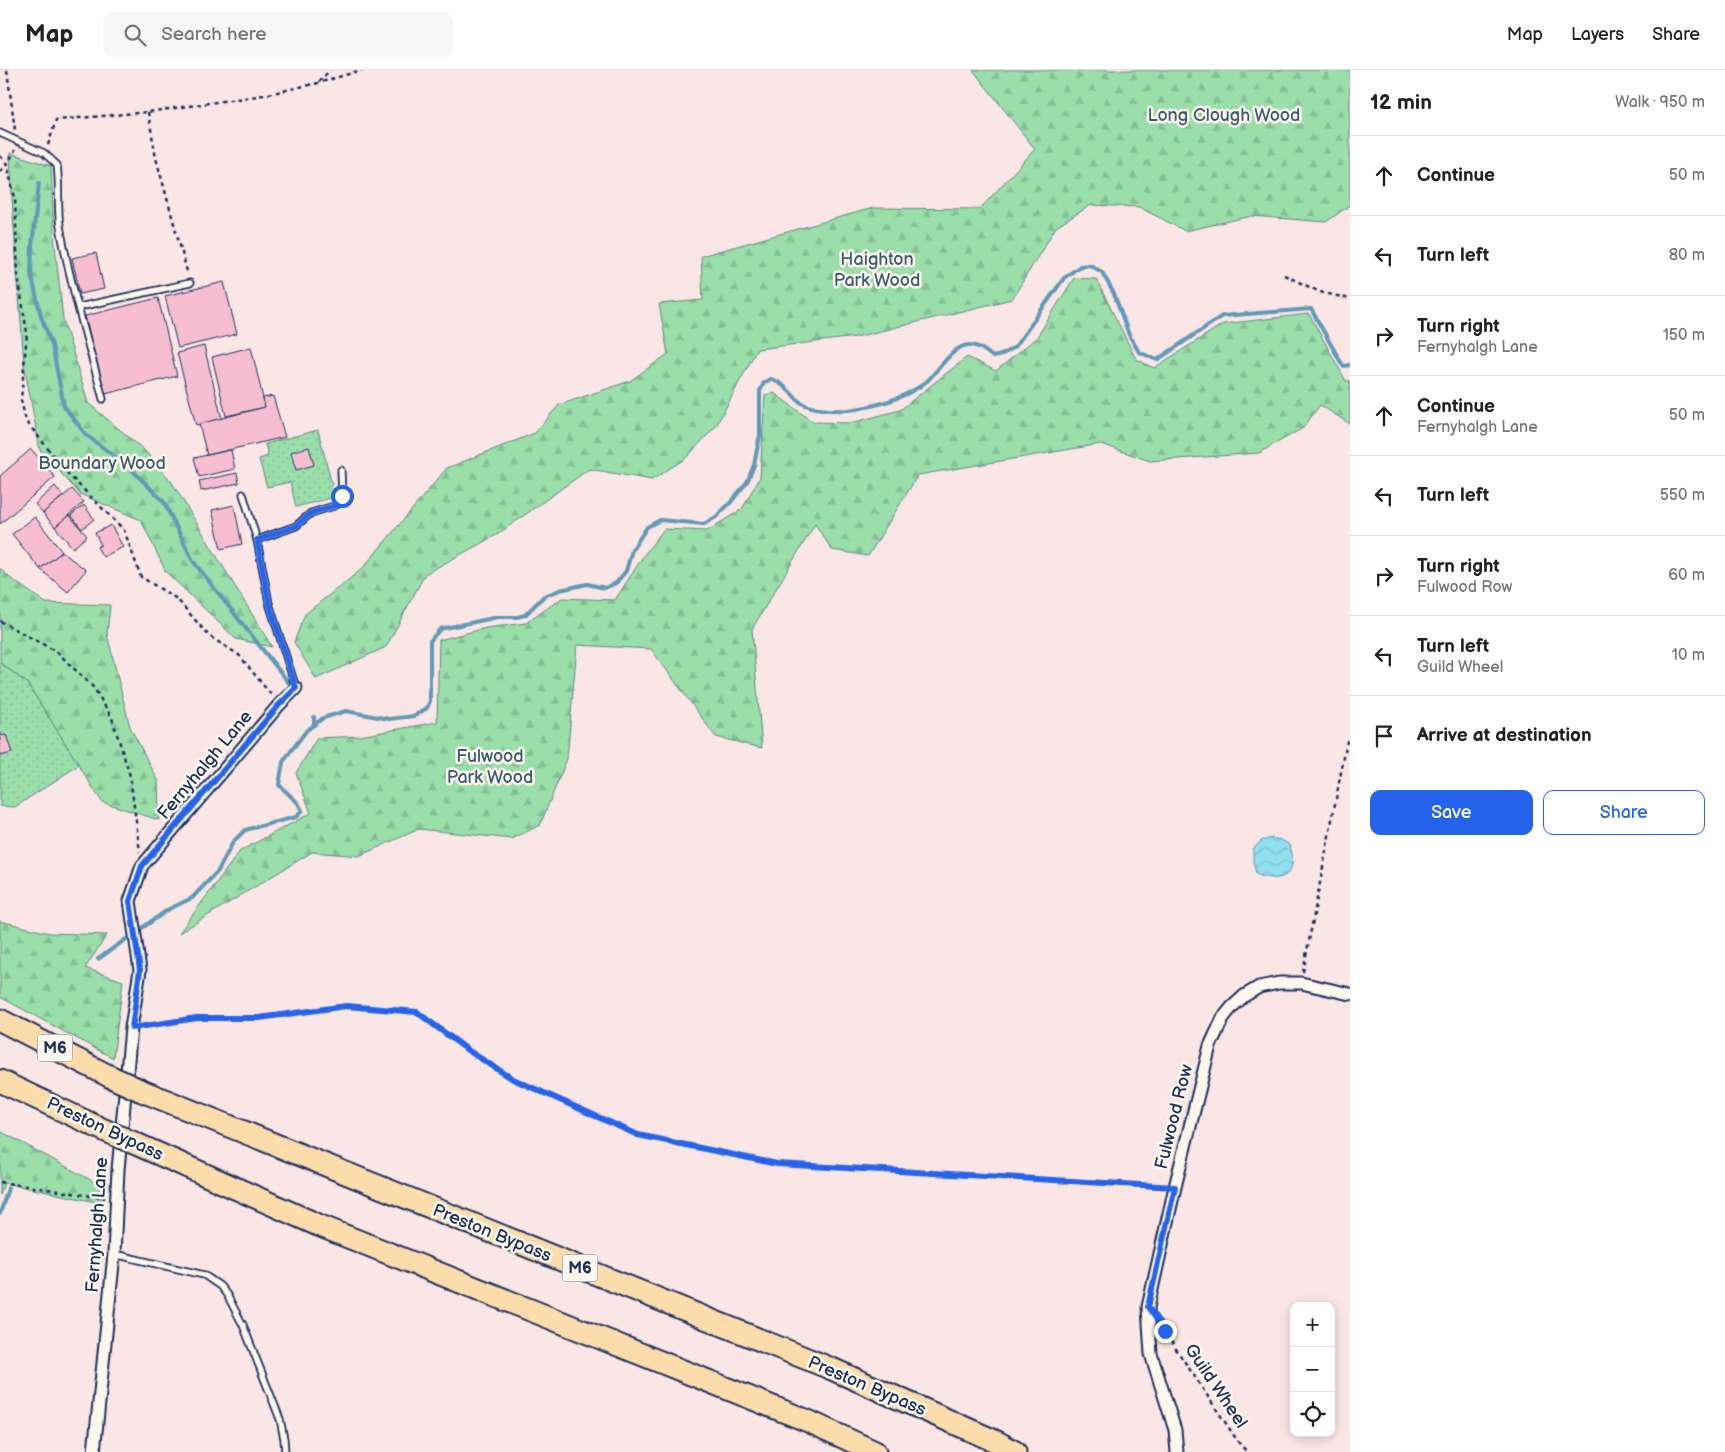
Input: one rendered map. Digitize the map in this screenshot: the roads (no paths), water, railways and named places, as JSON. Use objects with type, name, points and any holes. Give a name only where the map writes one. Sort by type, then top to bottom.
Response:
[{"type":"highway","name":"Preston Bypass","points":[[0,1020],[142,1091],[832,1369],[997,1442],[1015,1452]]},
{"type":"highway","name":"Preston Bypass","points":[[0,1081],[104,1130],[318,1225],[808,1421],[875,1452]]},
{"type":"street","name":"Fernyhalgh Lane","points":[[94,1452],[114,1254],[132,1028],[140,970],[130,901],[142,866],[279,705],[296,688]]},
{"type":"street","name":"Fulwood Row","points":[[1177,1452],[1175,1430],[1151,1354],[1148,1307],[1210,1046],[1224,1018],[1244,996],[1260,987],[1279,983],[1300,983],[1350,994]]},
{"type":"lane","points":[[0,133],[44,153],[57,165],[60,224],[67,262],[103,399]]},
{"type":"lane","points":[[79,307],[190,283]]},
{"type":"lane","points":[[257,540],[296,526],[311,513],[340,503],[342,496],[341,470]]},
{"type":"lane","points":[[243,494],[257,540],[269,603],[296,688]]},
{"type":"lane","points":[[114,1254],[204,1275],[220,1286],[243,1325],[280,1419],[285,1452]]},
{"type":"water","points":[[1272,838],[1290,845],[1292,855],[1290,870],[1281,877],[1274,878],[1256,874],[1253,861],[1253,849],[1261,841]]},
{"type":"waterway","points":[[39,183],[32,245],[31,274],[41,316],[52,345],[64,406],[86,435],[129,467],[164,502],[193,561],[289,683]]},
{"type":"waterway","points":[[98,959],[169,909],[192,898],[218,871],[233,842],[245,830],[296,817],[302,811],[298,803],[279,785],[283,762],[306,731],[323,718],[346,711],[389,719],[414,716],[427,708],[430,701],[430,641],[440,629],[498,617],[525,615],[544,596],[560,590],[587,584],[605,588],[616,583],[626,571],[632,550],[647,527],[660,520],[704,524],[716,517],[747,482],[754,465],[760,435],[760,391],[764,383],[771,379],[783,386],[800,402],[817,408],[848,410],[890,401],[919,387],[927,381],[952,353],[964,346],[976,346],[993,357],[1015,347],[1064,278],[1080,266],[1090,265],[1102,272],[1114,294],[1129,335],[1139,352],[1157,360],[1222,316],[1311,309],[1343,366],[1350,365]]},
{"type":"waterway","points":[[314,717],[314,725]]},
{"type":"waterway","points":[[0,1214],[8,1188]]},
{"type":"park label","name":"Long Clough Wood","points":[[1224,115]]},
{"type":"park label","name":"Haighton Park Wood","points":[[877,269]]},
{"type":"park label","name":"Boundary Wood","points":[[102,463]]},
{"type":"park label","name":"Fulwood Park Wood","points":[[490,766]]}]
